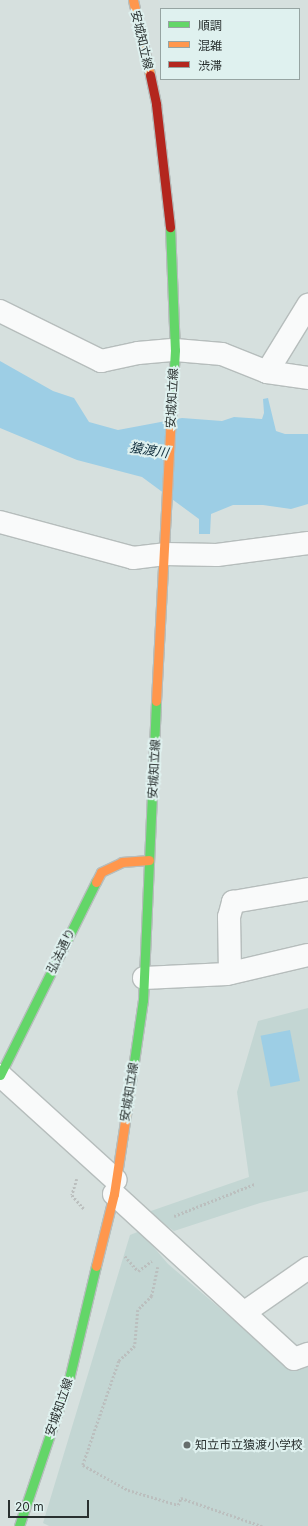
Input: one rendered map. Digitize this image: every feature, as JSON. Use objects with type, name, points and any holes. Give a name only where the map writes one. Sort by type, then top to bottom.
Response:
[{"type":"main road","name":"安城知立線","points":[[19,1526],[70,1375],[115,1187],[143,1000],[174,358],[169,216],[156,104],[133,0]]},
{"type":"main road","name":"弘法通り","points":[[0,1075],[101,872],[122,862],[149,860]]},
{"type":"street","points":[[267,372],[308,305]]},
{"type":"street","points":[[0,311],[101,361],[138,353],[174,358],[222,354],[267,372],[308,378]]},
{"type":"street","points":[[0,522],[133,558],[165,544],[217,555],[308,543]]},
{"type":"street","points":[[230,973],[230,917],[233,902],[308,889]]},
{"type":"street","points":[[144,978],[230,973],[308,956]]},
{"type":"street","points":[[0,1075],[85,1152],[115,1187],[294,1359],[308,1354]]},
{"type":"street","points":[[245,1312],[308,1268]]},
{"type":"path","points":[[85,1152],[72,1195],[87,1212]]},
{"type":"path","points":[[158,1262],[152,1296],[138,1310],[135,1346],[119,1361],[83,1465],[128,1490],[178,1505],[181,1498],[262,1526]]},
{"type":"shaded area","points":[[308,1008],[308,1191],[260,1203],[174,1231],[148,1212],[249,1177],[237,1092],[258,1021]]},
{"type":"shaded area","name":"知立市立猿渡小学校","points":[[140,1231],[168,1264],[290,1368],[308,1361],[308,1526],[49,1526],[43,1523],[130,1235]]},
{"type":"water","name":"猿渡川","points":[[0,361],[53,391],[74,398],[89,422],[118,430],[182,418],[222,421],[234,417],[262,419],[264,413],[263,399],[268,398],[276,431],[285,434],[308,434],[308,504],[291,509],[263,505],[233,505],[211,514],[210,534],[199,534],[199,519],[142,477],[77,460],[0,428]]},
{"type":"water","points":[[290,1030],[300,1081],[270,1087],[261,1036]]},
{"type":"traffic: fast","points":[[170,227],[175,350],[171,418]]},
{"type":"traffic: fast","points":[[131,1082],[143,1000],[156,701]]},
{"type":"traffic: fast","points":[[0,1075],[96,882]]},
{"type":"traffic: fast","points":[[19,1526],[70,1375],[96,1266]]},
{"type":"traffic: slow","points":[[133,0],[150,75]]},
{"type":"traffic: slow","points":[[156,701],[171,418]]},
{"type":"traffic: slow","points":[[96,882],[101,872],[122,862],[149,860]]},
{"type":"traffic: slow","points":[[96,1266],[114,1194],[131,1082]]},
{"type":"traffic: jam","points":[[150,75],[156,104],[170,227]]},
{"type":"place","name":"知立市立猿渡小学校","points":[[187,1445]]}]
